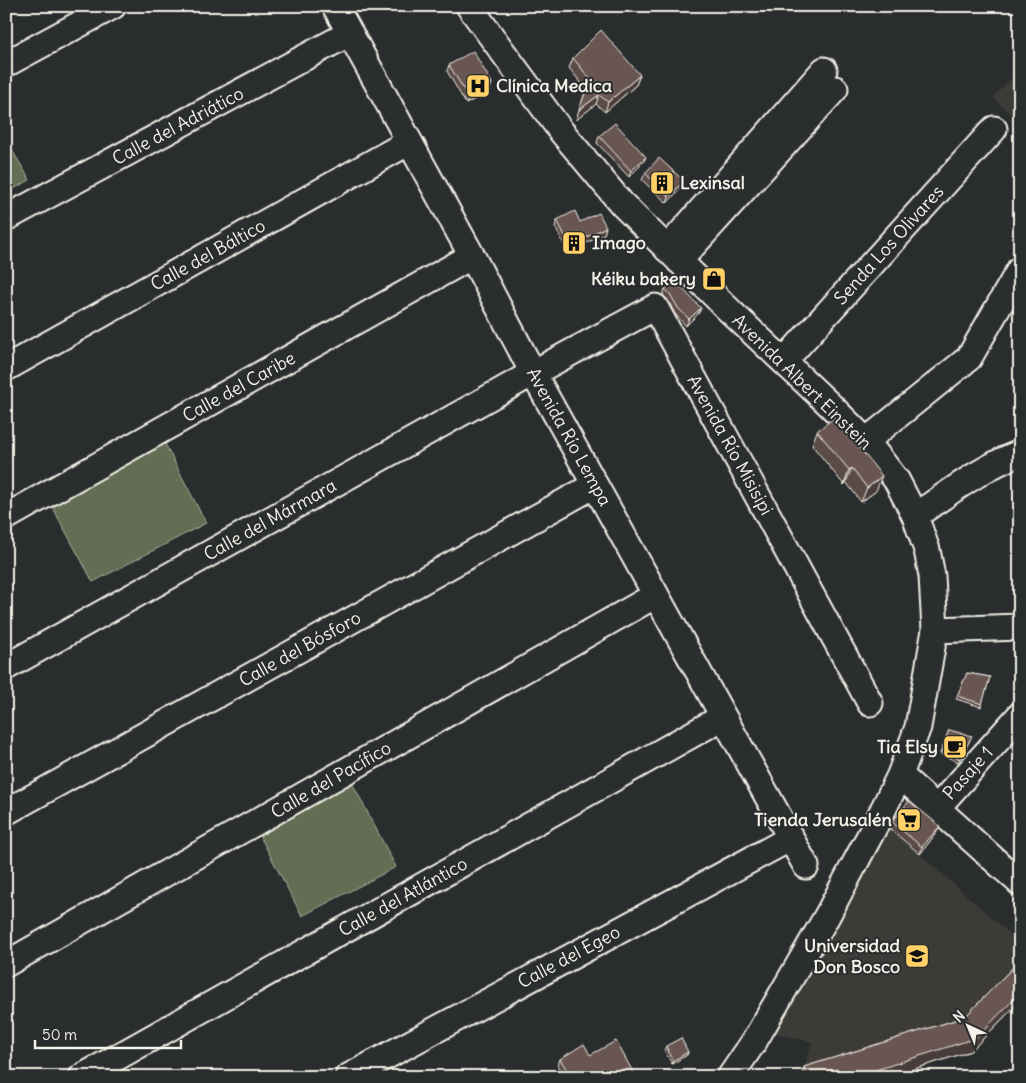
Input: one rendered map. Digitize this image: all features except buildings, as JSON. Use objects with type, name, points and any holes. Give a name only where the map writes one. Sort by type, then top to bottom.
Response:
[{"type":"street","points":[[6,64],[112,6]]},
{"type":"street","name":"Avenida Río Lempa","points":[[335,6],[472,256],[533,373],[806,866]]},
{"type":"street","name":"Avenida Albert Einstein","points":[[469,6],[561,131],[622,204],[678,250],[731,312],[866,441],[897,481],[915,516],[927,550],[932,576],[935,630],[918,727],[900,775],[826,916],[755,1040],[729,1076]]},
{"type":"street","name":"Calle del Adriático","points":[[6,218],[350,33]]},
{"type":"street","points":[[678,250],[830,80]]},
{"type":"street","name":"Senda Los Olivares","points":[[784,361],[994,129]]},
{"type":"street","name":"Calle del Báltico","points":[[6,368],[409,142]]},
{"type":"street","name":"Calle del Caribe","points":[[6,517],[472,256]]},
{"type":"street","points":[[866,441],[969,358],[1020,268]]},
{"type":"street","name":"Avenida Río Misisipi","points":[[533,373],[655,308],[870,703]]},
{"type":"street","name":"Calle del Mármara","points":[[6,667],[533,373]]},
{"type":"street","points":[[915,516],[987,468],[1020,453]]},
{"type":"street","name":"Calle del Bósforo","points":[[6,812],[595,485]]},
{"type":"street","name":"Calle del Pacífico","points":[[6,964],[656,595]]},
{"type":"street","points":[[935,630],[1020,627]]},
{"type":"street","name":"Pasaje 1","points":[[936,808],[1020,715]]},
{"type":"street","name":"Calle del Atlántico","points":[[82,1077],[724,717]]},
{"type":"street","points":[[900,775],[936,808],[1016,871]]},
{"type":"street","name":"Calle del Egeo","points":[[348,1077],[791,838]]},
{"type":"shaded area","points":[[1020,70],[1020,124],[993,97]]},
{"type":"shaded area","name":"Universidad Don Bosco","points":[[889,828],[1020,943],[1020,968],[960,1029],[809,1077],[801,1077],[812,1042],[770,1032]]},
{"type":"green space","points":[[6,140],[30,180],[6,193]]},
{"type":"green space","points":[[162,438],[206,523],[93,582],[48,499]]},
{"type":"green space","points":[[346,771],[396,867],[302,916],[253,823]]},
{"type":"place","name":"Clínica Medica","points":[[478,86]]},
{"type":"place","name":"Lexinsal","points":[[662,183]]},
{"type":"place","name":"Imago","points":[[574,243]]},
{"type":"place","name":"Kéiku bakery","points":[[714,279]]},
{"type":"place","name":"Tia Elsy","points":[[955,747]]},
{"type":"place","name":"Tienda Jerusalén","points":[[909,820]]},
{"type":"place","name":"Universidad Don Bosco","points":[[917,956]]}]
